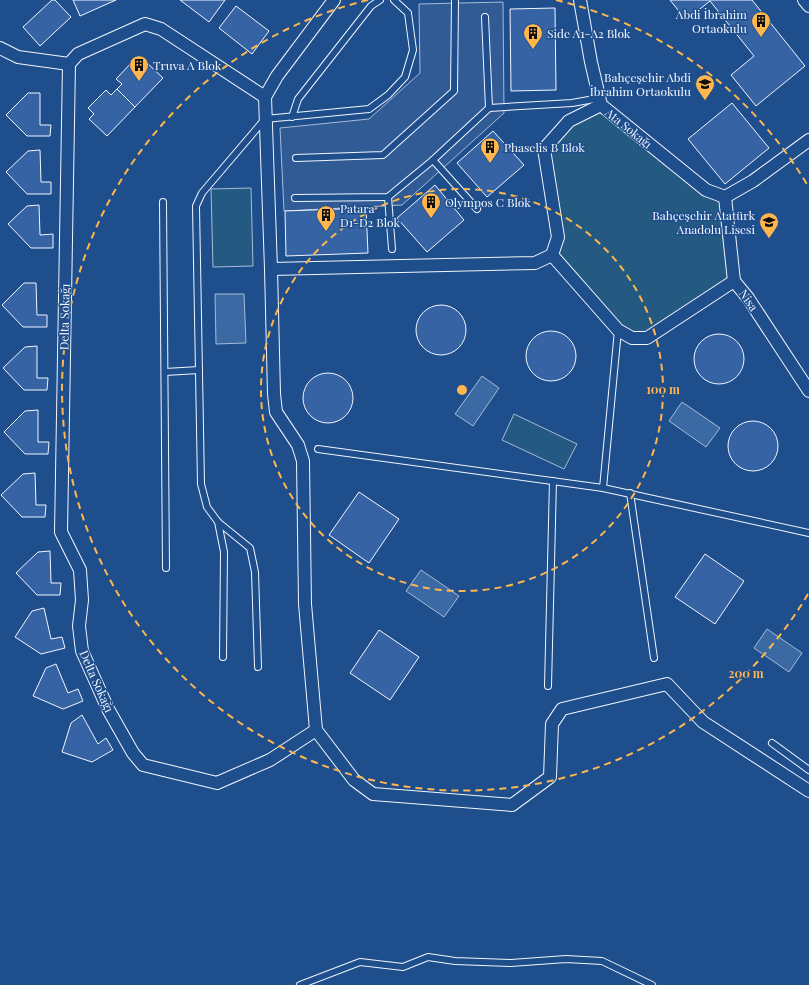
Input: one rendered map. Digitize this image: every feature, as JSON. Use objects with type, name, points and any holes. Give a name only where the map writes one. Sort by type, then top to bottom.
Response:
[{"type":"street","points":[[334,0],[277,76],[265,97],[274,394],[276,412],[298,445],[303,461],[305,604],[316,730],[354,780],[373,794],[512,805],[550,777],[552,724],[562,709],[667,684],[703,722],[809,791]]},
{"type":"street","name":"Ata Sokağı","points":[[580,0],[601,101],[706,190],[725,196]]},
{"type":"street","points":[[804,0],[809,6]]},
{"type":"street","points":[[0,48],[18,57],[69,64],[78,54],[145,24],[161,29],[265,97]]},
{"type":"street","name":"Delta Sokağı","points":[[69,64],[61,532],[80,570],[82,600],[79,626],[82,651],[108,709],[133,754],[143,765],[154,769],[217,783],[270,760],[316,730]]},
{"type":"street","points":[[271,269],[535,263],[552,255],[558,237],[544,149],[569,121],[601,101]]},
{"type":"street","points":[[725,196],[753,181],[809,140]]},
{"type":"street","name":"Nisa","points":[[725,196],[734,280],[748,298],[809,391]]},
{"type":"street","points":[[552,255],[618,330],[632,338],[647,338],[734,280]]},
{"type":"lane","points":[[292,117],[298,99],[371,6],[380,0]]},
{"type":"lane","points":[[258,667],[255,572],[253,554],[250,548],[218,522],[206,507],[201,484],[196,206],[202,193],[265,119],[369,109],[388,95],[404,77],[413,50],[408,13],[394,0]]},
{"type":"lane","points":[[296,158],[383,155],[454,91],[455,0]]},
{"type":"lane","points":[[485,17],[489,108]]},
{"type":"lane","points":[[295,198],[388,197],[433,160],[489,108],[601,101]]},
{"type":"lane","points":[[433,160],[476,209]]},
{"type":"lane","points":[[388,197],[392,249]]},
{"type":"lane","points":[[163,202],[166,568]]},
{"type":"lane","points":[[603,488],[618,330]]},
{"type":"lane","points":[[165,372],[199,370]]},
{"type":"lane","points":[[318,449],[603,488],[809,534]]},
{"type":"lane","points":[[548,686],[553,481]]},
{"type":"lane","points":[[630,493],[654,658]]},
{"type":"lane","points":[[218,522],[224,552],[223,657]]},
{"type":"lane","points":[[772,743],[809,770]]},
{"type":"lane","points":[[300,985],[360,962],[403,967],[428,957],[455,961],[511,963],[566,959],[602,961],[652,985]]},
{"type":"shaded area","points":[[503,2],[504,113],[402,205],[284,211],[280,128],[369,119],[420,73],[419,4]]},
{"type":"shaded area","points":[[601,105],[706,190],[725,197],[734,281],[647,338],[632,338],[552,255],[558,237],[544,149],[569,121]]},
{"type":"shaded area","points":[[251,188],[253,266],[213,267],[211,189]]},
{"type":"shaded area","points":[[215,294],[244,294],[246,343],[216,344]]},
{"type":"shaded area","points":[[482,376],[499,388],[473,426],[455,414]]},
{"type":"shaded area","points":[[682,402],[720,428],[706,447],[669,421]]},
{"type":"shaded area","points":[[514,414],[577,444],[564,469],[502,440]]},
{"type":"shaded area","points":[[421,570],[459,596],[444,617],[406,591]]},
{"type":"shaded area","points":[[767,629],[802,653],[789,672],[754,648]]},
{"type":"building","points":[[52,0],[55,0],[71,17],[40,46],[23,27]]},
{"type":"building","points":[[73,0],[116,0],[80,16]]},
{"type":"building","points":[[180,0],[225,0],[209,22]]},
{"type":"building","name":"Abdi İbrahim Ortaokulu","points":[[670,0],[752,0],[805,66],[756,106],[731,75],[754,56],[710,1],[686,20]]},
{"type":"building","points":[[236,6],[269,31],[252,54],[219,28]]},
{"type":"building","name":"Side A1-A2 Blok","points":[[555,8],[556,90],[511,91],[510,9]]},
{"type":"building","name":"Truva A Blok","points":[[134,60],[139,65],[144,60],[163,78],[135,107],[117,89],[122,84],[116,79]]},
{"type":"building","points":[[117,89],[135,107],[107,136],[89,119],[94,114],[88,108],[106,90],[111,95]]},
{"type":"building","points":[[28,93],[40,93],[40,125],[51,125],[50,136],[27,136],[6,115]]},
{"type":"building","points":[[732,103],[769,148],[725,184],[688,139]]},
{"type":"building","name":"Phaselis B Blok","points":[[493,131],[524,165],[487,197],[457,163]]},
{"type":"building","points":[[40,150],[41,182],[51,182],[51,194],[27,194],[6,172],[28,151]]},
{"type":"building","name":"Olympos C Blok","points":[[435,185],[464,220],[427,252],[397,218]]},
{"type":"building","points":[[39,205],[40,235],[53,234],[53,248],[31,248],[8,224],[27,206]]},
{"type":"building","name":"Patara D1-D2 Blok","points":[[366,208],[368,253],[286,256],[285,211]]},
{"type":"building","points":[[24,283],[36,283],[37,315],[47,315],[47,327],[23,327],[2,305]]},
{"type":"building","points":[[441,305],[450,307],[461,316],[466,330],[464,339],[455,350],[441,355],[432,353],[421,344],[416,330],[418,321],[427,310]]},
{"type":"building","points":[[551,331],[565,335],[572,342],[576,356],[572,370],[565,377],[551,381],[537,377],[530,370],[526,356],[530,342],[537,335]]},
{"type":"building","points":[[719,334],[733,338],[740,345],[744,359],[740,373],[733,380],[719,384],[705,380],[698,373],[694,359],[698,345],[705,338]]},
{"type":"building","points":[[37,346],[37,378],[48,378],[47,390],[24,390],[3,368],[25,347]]},
{"type":"building","points":[[328,373],[337,375],[348,384],[353,398],[351,407],[342,418],[328,423],[319,421],[308,412],[303,398],[305,389],[314,378]]},
{"type":"building","points":[[38,410],[38,442],[49,442],[48,454],[25,454],[4,432],[25,411]]},
{"type":"building","points":[[753,421],[767,425],[774,432],[778,446],[774,460],[767,467],[753,471],[739,467],[732,460],[728,446],[732,432],[739,425]]},
{"type":"building","points":[[35,473],[36,505],[46,505],[45,517],[22,517],[1,495],[23,474]]},
{"type":"building","points":[[359,492],[399,519],[369,563],[329,535]]},
{"type":"building","points":[[50,551],[51,583],[61,583],[60,595],[37,595],[16,573],[38,552]]},
{"type":"building","points":[[705,554],[744,581],[715,624],[675,597]]},
{"type":"building","points":[[44,608],[51,639],[62,637],[65,648],[41,654],[15,637],[32,611]]},
{"type":"building","points":[[379,630],[419,657],[390,700],[350,673]]},
{"type":"building","points":[[56,664],[68,693],[78,689],[83,701],[63,709],[33,696],[46,668]]},
{"type":"building","points":[[82,715],[98,744],[106,738],[113,750],[92,762],[62,752],[71,723]]},
{"type":"place","name":"Abdi İbrahim Ortaokulu","points":[[761,38]]},
{"type":"place","name":"Side A1-A2 Blok","points":[[533,50]]},
{"type":"place","name":"Truva A Blok","points":[[139,82]]},
{"type":"place","name":"Bahçeşehir Abdi İbrahim Ortaokulu","points":[[705,101]]},
{"type":"place","name":"Phaselis B Blok","points":[[490,164]]},
{"type":"place","name":"Olympos C Blok","points":[[431,219]]},
{"type":"place","name":"Patara D1-D2 Blok","points":[[326,232]]},
{"type":"place","name":"Bahçeşehir Atatürk Anadolu Lisesi","points":[[769,239]]}]
